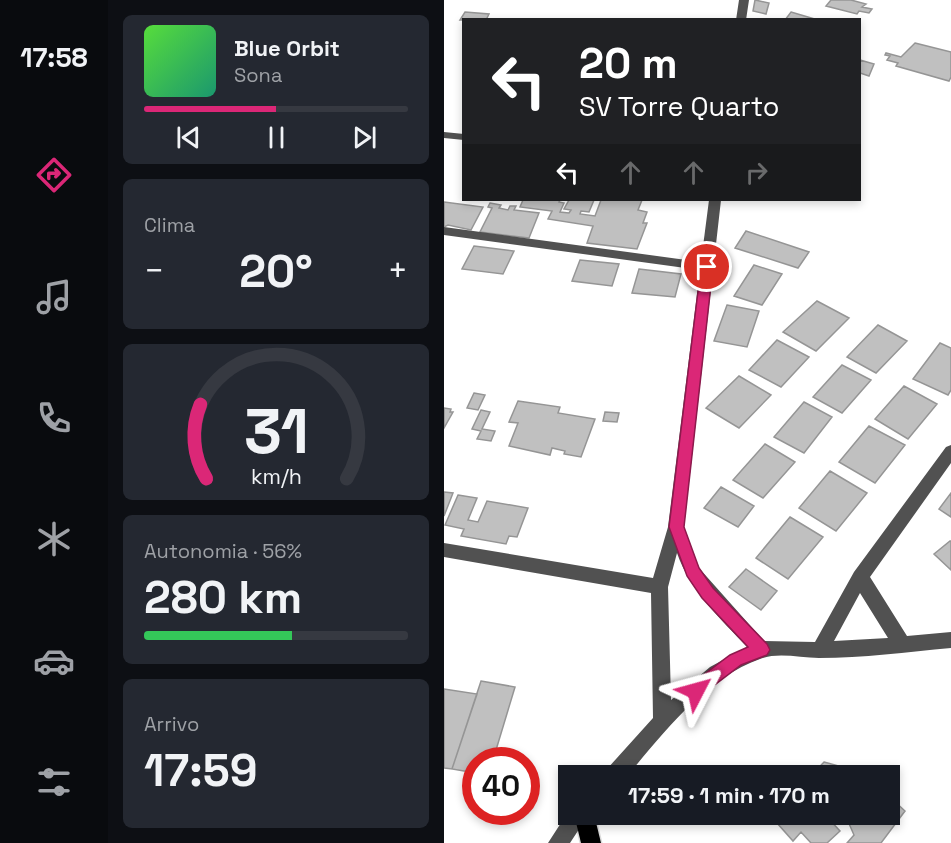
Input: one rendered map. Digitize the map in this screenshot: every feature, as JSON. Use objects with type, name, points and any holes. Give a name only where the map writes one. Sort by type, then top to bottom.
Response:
[{"type":"main road","points":[[587,825],[591,843]]},
{"type":"street","points":[[741,18],[744,0]]},
{"type":"street","points":[[444,135],[462,137]]},
{"type":"street","points":[[662,720],[659,587],[676,527],[715,201]]},
{"type":"street","points":[[444,231],[707,267]]},
{"type":"street","points":[[820,650],[860,577],[951,451]]},
{"type":"street","points":[[676,527],[692,572],[708,593],[761,650]]},
{"type":"street","points":[[444,550],[659,587]]},
{"type":"street","points":[[860,577],[903,645]]},
{"type":"street","points":[[623,765],[662,720],[735,660],[761,650],[820,650],[951,640]]},
{"type":"street","points":[[558,843],[571,825]]},
{"type":"building","points":[[755,0],[769,3],[766,14],[753,11]]},
{"type":"building","points":[[831,0],[851,0],[866,4],[862,7],[872,9],[869,13],[859,11],[857,14],[826,6]]},
{"type":"building","points":[[465,12],[489,14],[487,18],[462,18],[460,20]]},
{"type":"building","points":[[791,12],[811,18],[786,18]]},
{"type":"building","points":[[915,43],[951,52],[949,81],[896,66],[898,63],[887,60],[890,56],[885,55],[886,53],[901,57]]},
{"type":"building","points":[[861,60],[874,64],[869,76],[861,73]]},
{"type":"building","points":[[523,201],[560,201],[564,203],[560,212],[569,213],[571,210],[564,209],[568,201],[594,201],[589,212],[581,211],[580,214],[595,216],[601,201],[642,201],[638,210],[647,212],[643,223],[647,223],[637,249],[587,243],[593,226],[548,219],[552,211],[520,207]]},
{"type":"building","points":[[444,202],[483,207],[471,230],[448,225],[444,227]]},
{"type":"building","points":[[490,203],[501,205],[499,208],[508,210],[510,206],[516,206],[514,210],[539,213],[529,238],[480,232],[492,208],[488,207]]},
{"type":"building","points":[[746,231],[809,252],[798,268],[735,248]]},
{"type":"building","points":[[474,246],[514,251],[503,274],[462,269]]},
{"type":"building","points":[[580,260],[619,264],[612,286],[572,281]]},
{"type":"building","points":[[754,265],[782,274],[762,305],[734,296]]},
{"type":"building","points":[[639,269],[681,274],[675,297],[632,293]]},
{"type":"building","points":[[817,301],[849,318],[816,351],[783,332]]},
{"type":"building","points":[[727,305],[759,311],[747,347],[714,341]]},
{"type":"building","points":[[878,325],[907,341],[876,373],[847,357]]},
{"type":"building","points":[[777,340],[809,357],[781,387],[749,370]]},
{"type":"building","points":[[940,343],[951,348],[951,390],[948,395],[913,379]]},
{"type":"building","points":[[842,365],[871,380],[842,413],[813,397]]},
{"type":"building","points":[[739,376],[771,395],[739,428],[706,408]]},
{"type":"building","points":[[904,386],[937,404],[908,439],[875,419]]},
{"type":"building","points":[[474,393],[485,395],[478,410],[467,408]]},
{"type":"building","points":[[518,401],[560,407],[558,413],[595,419],[581,457],[564,454],[565,451],[552,448],[550,455],[509,446],[518,423],[509,422]]},
{"type":"building","points":[[804,402],[832,417],[804,453],[774,437]]},
{"type":"building","points":[[444,408],[451,409],[450,412],[453,412],[444,428]]},
{"type":"building","points":[[481,410],[490,412],[482,429],[495,431],[491,441],[477,439],[481,431],[472,429]]},
{"type":"building","points":[[605,412],[619,413],[617,422],[603,421]]},
{"type":"building","points":[[869,426],[905,445],[875,483],[839,462]]},
{"type":"building","points":[[765,444],[795,462],[763,498],[733,480]]},
{"type":"building","points":[[830,471],[867,493],[836,531],[799,508]]},
{"type":"building","points":[[721,487],[754,506],[738,527],[704,508]]},
{"type":"building","points":[[444,492],[453,493],[444,516]]},
{"type":"building","points":[[951,493],[951,517],[939,509]]},
{"type":"building","points":[[458,495],[477,498],[468,520],[478,522],[487,501],[528,508],[517,537],[509,536],[506,544],[461,536],[464,529],[445,525]]},
{"type":"building","points":[[790,517],[823,537],[788,579],[756,558]]},
{"type":"building","points":[[951,541],[951,570],[934,554]]},
{"type":"building","points":[[746,569],[777,591],[761,610],[729,587]]},
{"type":"building","points":[[481,681],[515,687],[497,747],[462,747],[462,771],[452,769]]},
{"type":"building","points":[[444,689],[477,694],[452,769],[444,768]]},
{"type":"building","points":[[900,806],[905,811],[900,818]]},
{"type":"building","points":[[779,825],[834,825],[840,831],[827,843],[811,843],[801,832],[793,841]]},
{"type":"building","points":[[850,825],[894,825],[881,843],[847,843],[854,835]]},
{"type":"route","points":[[696,691],[735,660],[761,650],[708,593],[692,572],[676,527],[707,267]]}]
